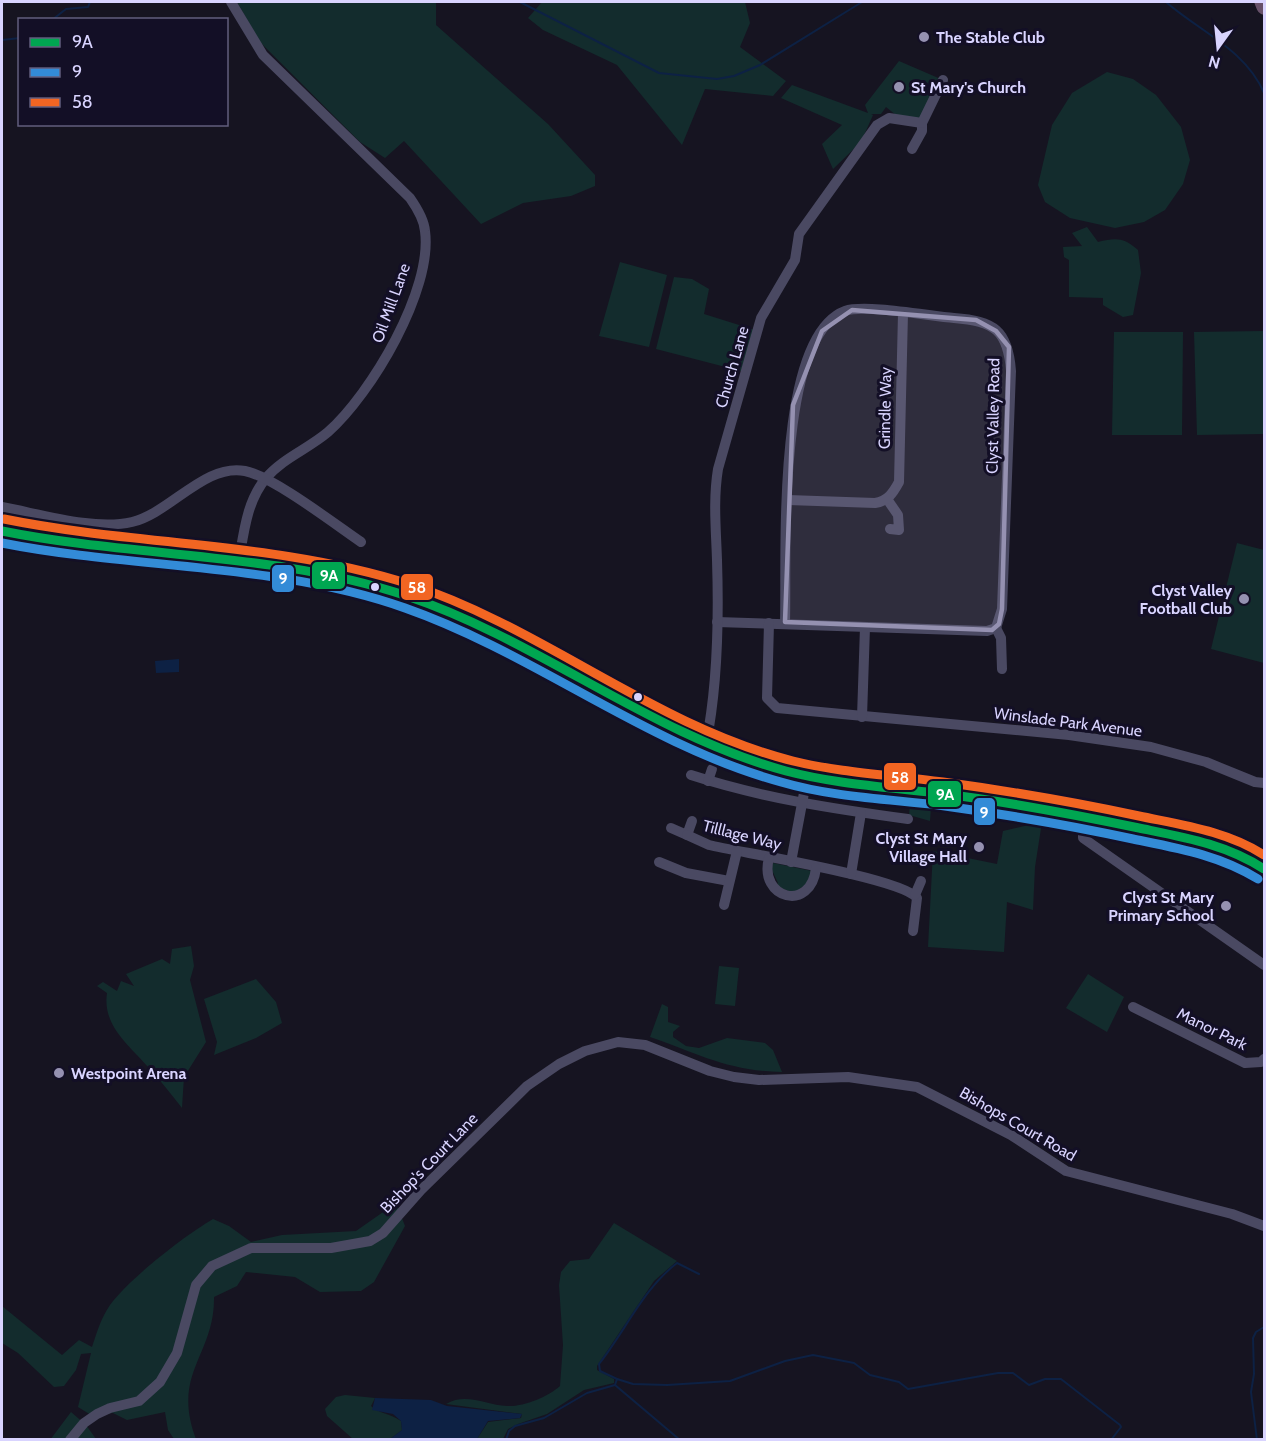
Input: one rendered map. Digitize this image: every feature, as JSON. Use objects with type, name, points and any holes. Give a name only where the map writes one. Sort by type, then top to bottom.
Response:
[{"type":"highway","points":[[1262,2],[1264,7]]},
{"type":"main road","points":[[2,531],[99,547],[239,560],[341,577],[443,609],[706,744],[761,765],[807,777],[977,798],[1083,816],[1264,858]]},
{"type":"main road","points":[[1239,854],[1264,869]]},
{"type":"street","name":"Oil Mill Lane","points":[[231,2],[262,55],[399,185],[417,208],[425,230],[422,264],[412,299],[389,353],[373,380],[327,432],[280,465],[266,479],[249,509],[239,560]]},
{"type":"street","points":[[912,149],[943,80]]},
{"type":"street","name":"Church Lane","points":[[706,744],[715,676],[717,622],[714,492],[718,468],[761,318],[795,260],[799,234],[877,124],[889,118],[922,123]]},
{"type":"street","name":"Clyst Valley Road","points":[[785,622],[793,405],[798,387],[822,331],[844,312],[867,309],[976,320],[996,331],[1009,347],[1011,371],[1002,617],[996,628],[1001,638],[1002,669]]},
{"type":"street","name":"Grindle Way","points":[[887,499],[899,482],[903,314]]},
{"type":"street","points":[[2,507],[99,525],[126,523],[144,519],[167,507],[216,474],[235,470],[256,474],[266,479],[361,542]]},
{"type":"street","points":[[788,500],[874,503],[887,499],[898,515],[898,530]]},
{"type":"street","points":[[717,622],[785,622],[987,631],[996,628]]},
{"type":"street","name":"Winslade Park Avenue","points":[[769,622],[767,698],[770,704],[777,708],[1069,735],[1151,747],[1206,762],[1255,782],[1264,783]]},
{"type":"street","points":[[862,717],[866,627]]},
{"type":"street","points":[[708,781],[712,769]]},
{"type":"street","points":[[691,775],[746,792],[801,801],[832,809],[908,819]]},
{"type":"street","points":[[790,862],[807,777]]},
{"type":"street","points":[[851,874],[861,813]]},
{"type":"street","points":[[1083,816],[1081,835],[1083,838],[1264,965]]},
{"type":"street","name":"Tilllage Way","points":[[687,835],[692,821]]},
{"type":"street","name":"Tilllage Way","points":[[671,828],[709,845],[873,878],[915,895]]},
{"type":"street","points":[[724,906],[737,852]]},
{"type":"street","points":[[769,858],[767,870],[771,884],[777,891],[788,896],[798,895],[808,889],[816,868]]},
{"type":"street","points":[[658,862],[686,873],[729,881]]},
{"type":"street","points":[[913,931],[917,898],[915,895],[921,881]]},
{"type":"street","name":"Manor Park","points":[[1133,1007],[1146,1018],[1245,1062],[1253,1064],[1264,1059]]},
{"type":"street","name":"Bishop's Court Lane","points":[[70,1440],[84,1423],[97,1414],[110,1408],[132,1405],[160,1382],[177,1353],[196,1285],[212,1266],[251,1248],[331,1248],[370,1241],[383,1233],[421,1190],[527,1086],[559,1064],[585,1051],[618,1042],[630,1042],[645,1045],[710,1071],[734,1077],[759,1080],[848,1077],[887,1080]]},
{"type":"street","name":"Bishops Court Road","points":[[887,1080],[928,1090],[1011,1135],[1066,1171],[1232,1214],[1264,1226]]},
{"type":"highlighted area","points":[[852,310],[976,320],[996,331],[1009,347],[1002,609],[999,624],[992,630],[785,622],[793,405],[822,331]]},
{"type":"green space","points":[[237,2],[436,2],[436,25],[548,124],[595,175],[595,186],[571,196],[523,203],[481,224],[404,141],[385,158],[360,142],[260,42]]},
{"type":"green space","points":[[542,2],[745,2],[750,23],[740,47],[786,81],[773,96],[705,89],[682,145],[617,65],[543,30],[528,18]]},
{"type":"green space","points":[[899,61],[943,80],[921,122],[896,115],[886,107],[881,114],[871,114],[873,115],[861,142],[833,169],[822,144],[842,125],[781,98],[792,85],[868,113],[865,105]]},
{"type":"green space","points":[[1107,72],[1133,79],[1156,95],[1181,127],[1190,160],[1183,184],[1165,210],[1144,222],[1115,228],[1070,218],[1045,202],[1038,185],[1052,125],[1072,93]]},
{"type":"green space","points":[[1087,227],[1098,242],[1119,240],[1138,250],[1141,273],[1133,315],[1123,317],[1103,305],[1103,298],[1069,297],[1069,260],[1064,257],[1063,247],[1082,246],[1072,233]]},
{"type":"green space","points":[[620,262],[667,275],[649,347],[599,336]]},
{"type":"green space","points":[[674,277],[692,279],[709,289],[704,314],[755,330],[741,371],[656,349]]},
{"type":"green space","points":[[1264,331],[1264,434],[1197,435],[1194,332]]},
{"type":"green space","points":[[1114,332],[1183,332],[1182,435],[1112,435]]},
{"type":"green space","name":"Clyst Valley Football Club","points":[[1237,543],[1264,550],[1264,663],[1211,649]]},
{"type":"green space","points":[[910,804],[931,807],[930,821],[909,815]]},
{"type":"green space","points":[[1042,822],[1035,867],[1033,910],[1007,902],[1004,952],[928,947],[933,851],[997,864],[1003,831]]},
{"type":"green space","points":[[773,863],[812,871],[812,880],[794,893],[775,886],[778,883],[771,868]]},
{"type":"green space","points":[[191,946],[194,966],[190,980],[206,1042],[184,1077],[182,1108],[119,1035],[109,1016],[107,993],[97,986],[103,982],[117,991],[121,981],[134,986],[126,974],[162,959],[170,964],[172,949]]},
{"type":"green space","points":[[719,966],[739,968],[735,1006],[715,1004]]},
{"type":"green space","points":[[1088,974],[1124,997],[1107,1032],[1066,1008]]},
{"type":"green space","points":[[256,979],[276,1002],[282,1023],[256,1038],[214,1055],[217,1042],[204,999]]},
{"type":"green space","points":[[662,1004],[668,1007],[668,1022],[680,1026],[673,1032],[673,1037],[686,1046],[699,1048],[727,1038],[765,1043],[773,1050],[782,1072],[729,1065],[650,1037]]},
{"type":"green space","points":[[396,1203],[405,1226],[374,1282],[361,1291],[320,1292],[295,1277],[246,1272],[237,1286],[214,1297],[208,1334],[191,1380],[188,1397],[196,1439],[174,1439],[168,1430],[165,1412],[127,1420],[113,1413],[91,1415],[78,1407],[91,1353],[81,1354],[76,1370],[64,1386],[54,1387],[18,1353],[2,1343],[2,1306],[62,1355],[79,1340],[92,1347],[104,1315],[119,1294],[158,1258],[213,1219],[229,1226],[251,1242],[282,1235],[356,1231]]},
{"type":"green space","points":[[614,1223],[677,1261],[654,1281],[597,1366],[597,1370],[614,1379],[614,1383],[584,1390],[547,1414],[508,1429],[503,1439],[477,1439],[488,1422],[521,1418],[522,1414],[446,1404],[469,1399],[507,1406],[520,1405],[542,1397],[560,1386],[563,1345],[559,1285],[561,1272],[570,1261],[589,1259]]},
{"type":"green space","points":[[345,1395],[375,1398],[371,1406],[401,1421],[402,1430],[390,1439],[353,1439],[327,1416],[325,1409],[336,1397]]},
{"type":"green space","points":[[71,1412],[86,1425],[96,1439],[50,1440]]},
{"type":"water","points":[[179,659],[179,672],[156,673],[155,661]]},
{"type":"water","points":[[375,1398],[431,1400],[447,1406],[522,1414],[520,1418],[488,1421],[477,1439],[390,1439],[402,1430],[401,1421],[393,1414],[372,1410]]},
{"type":"waterway","points":[[55,18],[66,9],[88,7],[90,2]]},
{"type":"waterway","points":[[520,2],[659,73],[717,79],[734,76],[760,65],[862,2]]},
{"type":"waterway","points":[[1166,2],[1234,53],[1256,78],[1264,93]]},
{"type":"waterway","points":[[2,40],[18,38]]},
{"type":"waterway","points":[[617,1379],[600,1371],[599,1364],[644,1297],[677,1263],[699,1274]]},
{"type":"waterway","points":[[1257,1440],[1251,1392],[1254,1374],[1253,1338],[1256,1332],[1264,1327]]},
{"type":"waterway","points":[[506,1440],[509,1431],[515,1426],[544,1418],[587,1393],[615,1385],[617,1379],[633,1384],[667,1385],[730,1381],[785,1361],[813,1355],[854,1363],[870,1375],[899,1382],[908,1389],[998,1373],[1013,1373],[1029,1385],[1045,1379],[1061,1379],[1120,1425],[1121,1427],[1111,1440]]},
{"type":"waterway","points":[[615,1385],[680,1440]]},
{"type":"transit line","name":"58","points":[[4,519],[105,535],[259,552],[359,570],[409,584],[459,603],[506,625],[693,725],[742,745],[811,765],[1017,793],[1171,823],[1220,834],[1264,855]]},
{"type":"transit line","name":"9A","points":[[2,531],[53,540],[257,563],[358,582],[407,596],[456,615],[550,661],[688,734],[736,755],[786,771],[842,782],[1013,804],[1155,831],[1219,847],[1250,860],[1264,869]]},
{"type":"transit line","name":"9","points":[[2,543],[103,558],[257,575],[357,593],[405,608],[453,627],[500,649],[684,746],[731,766],[781,782],[839,794],[962,808],[1109,834],[1197,853],[1228,864],[1258,879]]},
{"type":"place","name":"The Stable Club","points":[[924,37]]},
{"type":"place","name":"St Mary's Church","points":[[899,87]]},
{"type":"place","name":"Clyst Valley Football Club","points":[[1244,599]]},
{"type":"place","name":"Clyst St Mary Village Hall","points":[[979,847]]},
{"type":"place","name":"Clyst St Mary Primary School","points":[[1226,906]]},
{"type":"place","name":"Westpoint Arena","points":[[59,1073]]}]
